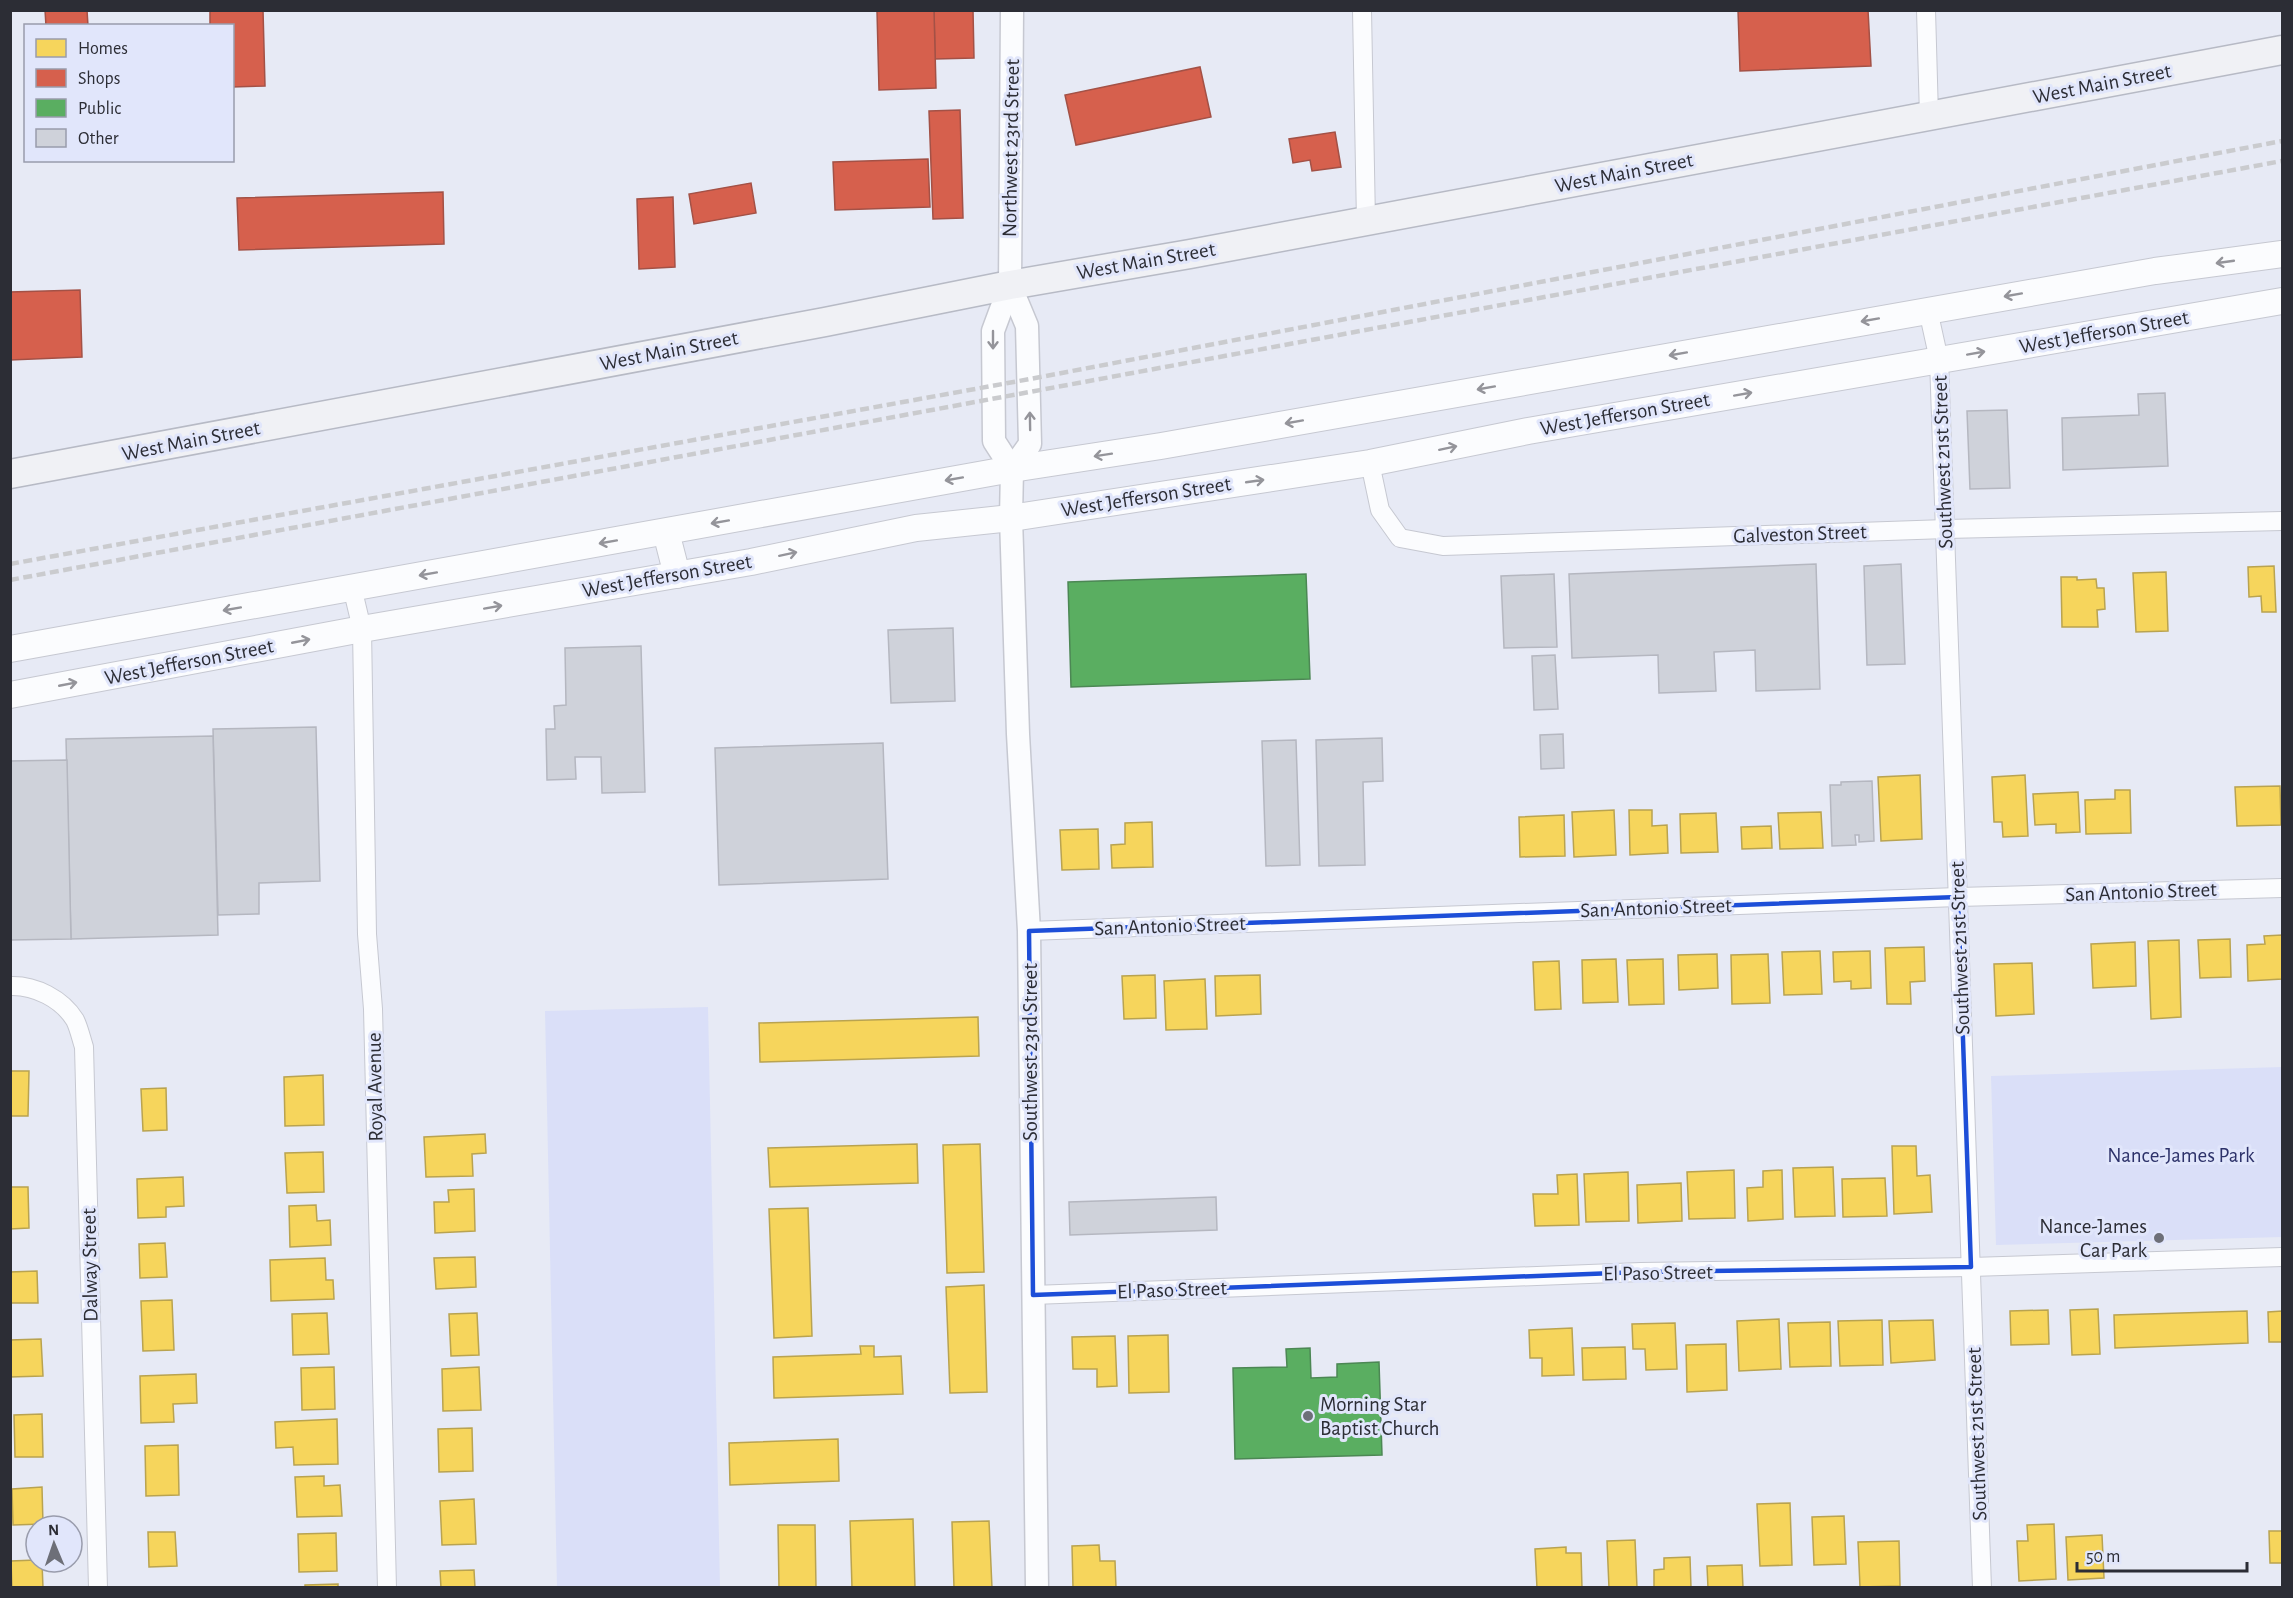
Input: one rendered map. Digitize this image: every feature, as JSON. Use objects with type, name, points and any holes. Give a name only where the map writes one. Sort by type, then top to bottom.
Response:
[{"type":"main road","name":"West Main Street","points":[[10,474],[814,324],[1010,285],[1365,222],[2283,50]]},
{"type":"main road","name":"West Jefferson Street","points":[[10,649],[1012,469],[1161,446],[2155,271],[2283,254]]},
{"type":"main road","name":"West Jefferson Street","points":[[10,695],[363,629],[751,562],[916,528],[1011,518],[1371,463],[1528,431],[2283,301]]},
{"type":"main road","points":[[666,531],[677,575]]},
{"type":"street","name":"Northwest 23rd Street","points":[[1010,285],[1027,326],[1030,444],[1012,469],[994,441],[993,331],[1010,285],[1012,10]]},
{"type":"street","points":[[1362,10],[1365,222]]},
{"type":"street","points":[[1926,10],[1929,116]]},
{"type":"street","name":"Southwest 21st Street","points":[[1928,310],[1940,360],[1982,1587]]},
{"type":"street","name":"Galveston Street","points":[[1371,463],[1380,510],[1400,538],[1443,546],[2283,520]]},
{"type":"street","points":[[1011,518],[1012,469]]},
{"type":"street","name":"Southwest 23rd Street","points":[[1011,518],[1018,734],[1029,931],[1037,1587]]},
{"type":"street","name":"Royal Avenue","points":[[352,587],[363,629],[367,934],[373,1009],[387,1587]]},
{"type":"street","name":"San Antonio Street","points":[[1029,931],[1958,897],[2283,888]]},
{"type":"street","name":"Dalway Street","points":[[10,986],[20,985],[44,993],[66,1007],[76,1022],[84,1047],[98,1587]]},
{"type":"street","name":"El Paso Street","points":[[1033,1295],[1630,1273],[1971,1267],[2283,1257]]},
{"type":"highlighted area","points":[[1958,897],[1971,1267],[1641,1272],[1033,1295],[1029,931]]},
{"type":"green space","points":[[708,1007],[720,1587],[557,1587],[545,1011]]},
{"type":"green space","name":"Nance-James Park","points":[[2282,1067],[2282,1237],[1996,1245],[1991,1076]]},
{"type":"building: Homes","points":[[2274,566],[2276,612],[2262,612],[2261,596],[2249,597],[2248,567]]},
{"type":"building: Homes","points":[[2166,572],[2168,631],[2136,632],[2133,573]]},
{"type":"building: Homes","points":[[2061,577],[2077,577],[2077,580],[2096,579],[2097,588],[2104,588],[2105,609],[2097,610],[2098,627],[2062,627]]},
{"type":"building: Homes","points":[[1920,775],[1922,839],[1881,841],[1878,777]]},
{"type":"building: Homes","points":[[2025,775],[2028,836],[2003,837],[2002,822],[1994,822],[1992,777]]},
{"type":"building: Homes","points":[[2280,786],[2281,825],[2237,826],[2235,787]]},
{"type":"building: Homes","points":[[2115,790],[2130,790],[2131,833],[2086,834],[2085,800],[2115,799]]},
{"type":"building: Homes","points":[[2078,792],[2080,832],[2056,833],[2056,824],[2035,825],[2033,794]]},
{"type":"building: Homes","points":[[1614,810],[1616,855],[1574,857],[1572,812]]},
{"type":"building: Homes","points":[[1629,810],[1652,810],[1652,826],[1667,825],[1668,853],[1630,855]]},
{"type":"building: Homes","points":[[1821,812],[1823,848],[1780,849],[1778,813]]},
{"type":"building: Homes","points":[[1716,813],[1718,852],[1681,853],[1680,814]]},
{"type":"building: Homes","points":[[1564,815],[1565,856],[1520,857],[1519,817]]},
{"type":"building: Homes","points":[[1152,822],[1153,867],[1112,868],[1111,845],[1125,844],[1125,823]]},
{"type":"building: Homes","points":[[1771,826],[1772,848],[1742,849],[1741,827]]},
{"type":"building: Homes","points":[[1098,829],[1099,869],[1062,870],[1060,830]]},
{"type":"building: Homes","points":[[2282,935],[2282,979],[2248,981],[2247,945],[2265,944],[2264,936]]},
{"type":"building: Homes","points":[[2230,939],[2231,977],[2200,978],[2198,940]]},
{"type":"building: Homes","points":[[2179,940],[2181,1017],[2151,1019],[2148,941]]},
{"type":"building: Homes","points":[[2135,942],[2136,986],[2093,988],[2091,944]]},
{"type":"building: Homes","points":[[1924,947],[1925,981],[1910,982],[1911,1004],[1887,1004],[1885,948]]},
{"type":"building: Homes","points":[[1820,951],[1822,994],[1784,995],[1782,952]]},
{"type":"building: Homes","points":[[1870,951],[1871,988],[1851,989],[1851,981],[1834,982],[1833,952]]},
{"type":"building: Homes","points":[[1717,954],[1718,988],[1679,990],[1678,955]]},
{"type":"building: Homes","points":[[1768,954],[1770,1003],[1732,1004],[1731,955]]},
{"type":"building: Homes","points":[[1616,959],[1618,1002],[1583,1003],[1582,960]]},
{"type":"building: Homes","points":[[1663,959],[1664,1004],[1629,1005],[1627,960]]},
{"type":"building: Homes","points":[[1559,961],[1561,1009],[1535,1010],[1533,962]]},
{"type":"building: Homes","points":[[2032,963],[2034,1014],[1996,1016],[1994,964]]},
{"type":"building: Homes","points":[[1155,975],[1156,1018],[1124,1019],[1122,976]]},
{"type":"building: Homes","points":[[1260,975],[1261,1014],[1216,1016],[1215,976]]},
{"type":"building: Homes","points":[[1205,979],[1207,1029],[1166,1030],[1164,981]]},
{"type":"building: Homes","points":[[978,1017],[979,1056],[760,1062],[759,1023]]},
{"type":"building: Homes","points":[[10,1071],[29,1071],[28,1116],[10,1116]]},
{"type":"building: Homes","points":[[323,1075],[324,1125],[285,1126],[284,1077]]},
{"type":"building: Homes","points":[[166,1088],[167,1130],[143,1131],[141,1089]]},
{"type":"building: Homes","points":[[485,1134],[486,1153],[472,1154],[473,1176],[426,1177],[424,1137]]},
{"type":"building: Homes","points":[[917,1144],[918,1183],[770,1187],[768,1148]]},
{"type":"building: Homes","points":[[980,1144],[984,1272],[947,1273],[943,1145]]},
{"type":"building: Homes","points":[[1892,1146],[1916,1146],[1917,1176],[1930,1175],[1932,1212],[1894,1214]]},
{"type":"building: Homes","points":[[323,1152],[324,1192],[287,1193],[285,1153]]},
{"type":"building: Homes","points":[[1833,1167],[1835,1216],[1795,1217],[1793,1168]]},
{"type":"building: Homes","points":[[1734,1170],[1735,1218],[1689,1219],[1687,1172]]},
{"type":"building: Homes","points":[[1782,1170],[1783,1219],[1748,1221],[1747,1188],[1763,1187],[1763,1171]]},
{"type":"building: Homes","points":[[1628,1172],[1629,1221],[1586,1222],[1584,1174]]},
{"type":"building: Homes","points":[[1577,1174],[1579,1225],[1535,1226],[1533,1194],[1558,1194],[1557,1175]]},
{"type":"building: Homes","points":[[183,1177],[184,1206],[166,1207],[166,1217],[138,1218],[137,1179]]},
{"type":"building: Homes","points":[[1885,1178],[1887,1216],[1843,1217],[1842,1179]]},
{"type":"building: Homes","points":[[1681,1183],[1682,1221],[1638,1223],[1637,1185]]},
{"type":"building: Homes","points":[[10,1187],[28,1187],[29,1228],[10,1229]]},
{"type":"building: Homes","points":[[474,1189],[475,1231],[435,1233],[434,1202],[449,1202],[448,1190]]},
{"type":"building: Homes","points":[[316,1205],[317,1221],[330,1220],[331,1245],[290,1247],[289,1206]]},
{"type":"building: Homes","points":[[808,1208],[812,1336],[774,1338],[769,1209]]},
{"type":"building: Homes","points":[[165,1243],[167,1277],[140,1278],[139,1244]]},
{"type":"building: Homes","points":[[475,1257],[476,1287],[436,1289],[434,1258]]},
{"type":"building: Homes","points":[[325,1258],[326,1280],[333,1280],[334,1299],[271,1301],[270,1260]]},
{"type":"building: Homes","points":[[37,1271],[38,1303],[10,1303],[10,1272]]},
{"type":"building: Homes","points":[[984,1285],[987,1392],[950,1393],[946,1287]]},
{"type":"building: Homes","points":[[172,1300],[174,1350],[143,1351],[141,1301]]},
{"type":"building: Homes","points":[[2098,1309],[2100,1354],[2072,1355],[2070,1310]]},
{"type":"building: Homes","points":[[2048,1310],[2049,1344],[2011,1345],[2010,1311]]},
{"type":"building: Homes","points":[[2247,1311],[2248,1343],[2115,1348],[2114,1315]]},
{"type":"building: Homes","points":[[2282,1311],[2282,1342],[2269,1342],[2268,1312]]},
{"type":"building: Homes","points":[[327,1313],[329,1354],[293,1355],[292,1314]]},
{"type":"building: Homes","points":[[477,1313],[479,1355],[451,1356],[449,1314]]},
{"type":"building: Homes","points":[[1779,1319],[1781,1369],[1739,1371],[1737,1321]]},
{"type":"building: Homes","points":[[1882,1320],[1883,1365],[1840,1366],[1838,1321]]},
{"type":"building: Homes","points":[[1933,1320],[1935,1360],[1891,1363],[1889,1321]]},
{"type":"building: Homes","points":[[1830,1322],[1831,1366],[1790,1367],[1788,1323]]},
{"type":"building: Homes","points":[[1675,1323],[1677,1369],[1646,1370],[1645,1349],[1633,1349],[1632,1324]]},
{"type":"building: Homes","points":[[1572,1328],[1574,1375],[1542,1376],[1542,1358],[1530,1358],[1529,1330]]},
{"type":"building: Homes","points":[[1168,1335],[1169,1392],[1129,1393],[1128,1336]]},
{"type":"building: Homes","points":[[1115,1336],[1117,1386],[1097,1387],[1097,1369],[1073,1369],[1072,1337]]},
{"type":"building: Homes","points":[[41,1339],[43,1376],[10,1377],[10,1340]]},
{"type":"building: Homes","points":[[1726,1344],[1727,1390],[1687,1392],[1686,1345]]},
{"type":"building: Homes","points":[[860,1346],[874,1346],[874,1357],[901,1356],[903,1394],[774,1398],[773,1357],[861,1354]]},
{"type":"building: Homes","points":[[1625,1347],[1626,1379],[1583,1380],[1582,1348]]},
{"type":"building: Homes","points":[[334,1367],[335,1409],[302,1410],[301,1368]]},
{"type":"building: Homes","points":[[479,1367],[481,1410],[443,1411],[442,1369]]},
{"type":"building: Homes","points":[[196,1374],[197,1403],[173,1404],[174,1422],[141,1423],[140,1376]]},
{"type":"building: Homes","points":[[42,1414],[43,1457],[15,1457],[14,1415]]},
{"type":"building: Homes","points":[[337,1419],[338,1464],[294,1465],[293,1447],[276,1448],[275,1422]]},
{"type":"building: Homes","points":[[472,1428],[473,1471],[439,1472],[438,1429]]},
{"type":"building: Homes","points":[[838,1439],[839,1481],[730,1485],[729,1443]]},
{"type":"building: Homes","points":[[178,1445],[179,1495],[146,1496],[145,1446]]},
{"type":"building: Homes","points":[[324,1476],[324,1486],[340,1485],[342,1516],[297,1517],[295,1477]]},
{"type":"building: Homes","points":[[42,1487],[43,1514],[24,1514],[24,1525],[13,1525],[12,1489]]},
{"type":"building: Homes","points":[[474,1499],[476,1544],[442,1545],[440,1501]]},
{"type":"building: Homes","points":[[1790,1503],[1792,1565],[1760,1566],[1757,1504]]},
{"type":"building: Homes","points":[[1844,1516],[1846,1564],[1814,1565],[1812,1517]]},
{"type":"building: Homes","points":[[913,1519],[915,1588],[852,1588],[850,1521]]},
{"type":"building: Homes","points":[[989,1521],[992,1588],[954,1588],[952,1522]]},
{"type":"building: Homes","points":[[2054,1524],[2056,1579],[2019,1581],[2017,1541],[2028,1541],[2027,1525]]},
{"type":"building: Homes","points":[[778,1525],[815,1525],[816,1588],[779,1588]]},
{"type":"building: Homes","points":[[2269,1531],[2282,1531],[2282,1563],[2270,1563]]},
{"type":"building: Homes","points":[[148,1532],[175,1532],[177,1566],[149,1567]]},
{"type":"building: Homes","points":[[336,1533],[337,1571],[299,1572],[298,1534]]},
{"type":"building: Homes","points":[[2102,1535],[2104,1578],[2068,1580],[2066,1537]]},
{"type":"building: Homes","points":[[1635,1540],[1637,1588],[1609,1588],[1607,1541]]},
{"type":"building: Homes","points":[[1899,1541],[1900,1586],[1860,1587],[1858,1542]]},
{"type":"building: Homes","points":[[1099,1545],[1100,1561],[1115,1561],[1116,1588],[1073,1588],[1072,1546]]},
{"type":"building: Homes","points":[[1566,1547],[1566,1553],[1581,1553],[1582,1588],[1537,1588],[1535,1549]]},
{"type":"building: Homes","points":[[1690,1557],[1691,1588],[1654,1588],[1654,1570],[1664,1569],[1664,1558]]},
{"type":"building: Homes","points":[[24,1560],[24,1574],[42,1574],[43,1588],[12,1588],[11,1561]]},
{"type":"building: Homes","points":[[1742,1565],[1743,1588],[1708,1588],[1707,1566]]},
{"type":"building: Homes","points":[[474,1570],[475,1588],[441,1588],[440,1571]]},
{"type":"building: Homes","points":[[338,1584],[338,1588],[305,1588],[305,1585]]},
{"type":"building: Shops","points":[[45,10],[87,10],[88,24],[46,24]]},
{"type":"building: Shops","points":[[210,10],[263,10],[265,86],[234,87],[234,24],[210,24]]},
{"type":"building: Shops","points":[[934,10],[973,10],[974,58],[935,59]]},
{"type":"building: Shops","points":[[934,10],[936,88],[879,90],[877,11]]},
{"type":"building: Shops","points":[[1738,10],[1868,10],[1871,66],[1740,71]]},
{"type":"building: Shops","points":[[1200,67],[1211,117],[1076,145],[1065,95]]},
{"type":"building: Shops","points":[[960,110],[963,218],[933,219],[929,111]]},
{"type":"building: Shops","points":[[1335,132],[1341,167],[1312,171],[1310,160],[1293,163],[1289,139]]},
{"type":"building: Shops","points":[[928,159],[930,207],[835,210],[833,162]]},
{"type":"building: Shops","points":[[751,183],[756,213],[694,224],[689,194]]},
{"type":"building: Shops","points":[[443,192],[444,244],[239,250],[237,198]]},
{"type":"building: Shops","points":[[673,197],[675,267],[639,269],[637,199]]},
{"type":"building: Shops","points":[[80,290],[82,357],[10,360],[10,292]]},
{"type":"building: Public","points":[[1306,574],[1310,679],[1071,687],[1068,582]]},
{"type":"building: Public","name":"Morning Star Baptist Church","points":[[1310,1348],[1311,1378],[1337,1377],[1337,1364],[1379,1362],[1382,1455],[1235,1459],[1233,1368],[1287,1367],[1286,1349]]},
{"type":"building: Other","points":[[2165,393],[2168,466],[2063,470],[2062,418],[2139,415],[2138,394]]},
{"type":"building: Other","points":[[2007,410],[2010,488],[1970,489],[1967,411]]},
{"type":"building: Other","points":[[1816,564],[1820,689],[1756,691],[1755,650],[1714,652],[1716,691],[1659,693],[1658,655],[1572,658],[1569,574]]},
{"type":"building: Other","points":[[1901,564],[1905,664],[1867,665],[1864,566]]},
{"type":"building: Other","points":[[1554,574],[1557,647],[1504,648],[1501,576]]},
{"type":"building: Other","points":[[953,628],[955,701],[891,703],[888,630]]},
{"type":"building: Other","points":[[641,646],[645,792],[602,793],[601,757],[575,757],[576,779],[547,780],[546,729],[555,729],[554,706],[566,705],[565,648]]},
{"type":"building: Other","points":[[1555,655],[1558,709],[1534,710],[1532,656]]},
{"type":"building: Other","points":[[316,727],[320,881],[259,883],[259,914],[218,915],[213,729]]},
{"type":"building: Other","points":[[1563,734],[1564,768],[1541,769],[1540,735]]},
{"type":"building: Other","points":[[213,736],[218,935],[71,939],[66,739]]},
{"type":"building: Other","points":[[1382,738],[1383,781],[1363,782],[1365,865],[1319,866],[1316,740]]},
{"type":"building: Other","points":[[1296,740],[1300,865],[1266,866],[1262,741]]},
{"type":"building: Other","points":[[883,743],[888,879],[719,885],[715,748]]},
{"type":"building: Other","points":[[67,760],[71,939],[10,940],[10,761]]},
{"type":"building: Other","points":[[1872,781],[1874,841],[1859,842],[1859,835],[1855,835],[1856,845],[1832,846],[1830,785],[1841,785],[1841,782]]},
{"type":"building: Other","points":[[1216,1197],[1217,1230],[1070,1235],[1069,1202]]},
{"type":"railway","points":[[10,564],[1030,379],[2282,141]]},
{"type":"railway","points":[[10,580],[2282,161]]},
{"type":"place","name":"Nance-James Car Park","points":[[2159,1238]]},
{"type":"place","name":"Morning Star Baptist Church","points":[[1308,1416]]}]
